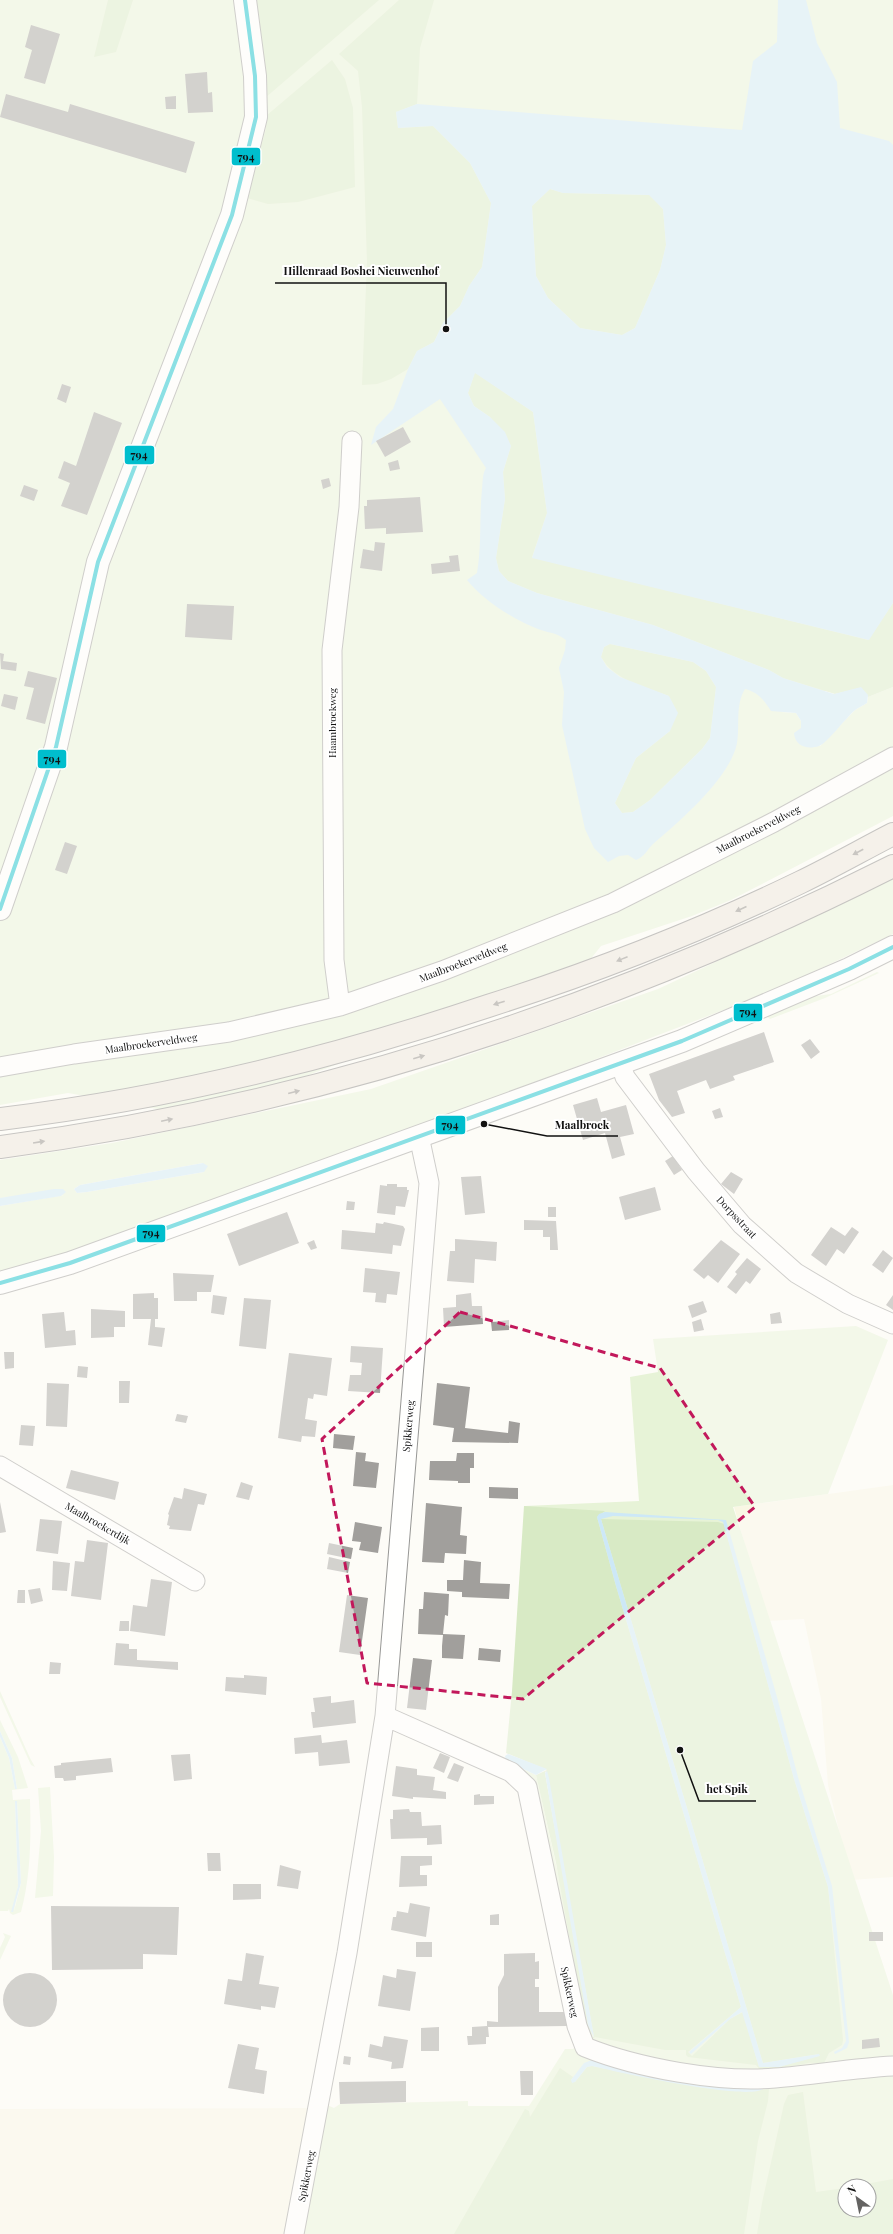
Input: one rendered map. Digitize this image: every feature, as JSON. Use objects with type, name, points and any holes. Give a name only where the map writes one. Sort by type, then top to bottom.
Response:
[{"type":"highway","points":[[0,1119],[58,1112],[221,1081],[334,1053],[441,1022],[547,987],[698,928],[800,882],[893,834]]},
{"type":"highway","points":[[0,1147],[129,1127],[222,1108],[349,1077],[446,1050],[597,998],[708,953],[893,866]]},
{"type":"street","points":[[0,909],[56,747],[98,562],[232,215],[256,117],[255,76],[246,0]]},
{"type":"street","name":"Haambroekweg","points":[[340,1006],[334,960],[332,650],[349,507],[352,441]]},
{"type":"street","name":"Maalbroekerveldweg","points":[[0,1067],[74,1054],[229,1032],[340,1006],[442,971],[613,903],[774,822],[893,757]]},
{"type":"street","points":[[0,1283],[70,1263],[419,1136],[621,1065],[744,1016],[849,969],[893,947]]},
{"type":"street","name":"Dorpsstraat","points":[[621,1065],[625,1076],[696,1171],[742,1225],[796,1273],[848,1304],[893,1324]]},
{"type":"street","name":"Spikkerweg","points":[[294,2234],[349,1946],[385,1716],[429,1183],[419,1136]]},
{"type":"street","name":"Maalbroekerdijk","points":[[0,1466],[196,1581]]},
{"type":"street","name":"Spikkerweg","points":[[385,1716],[511,1772],[527,1787],[577,2026],[585,2047],[605,2054],[686,2073],[744,2079],[774,2078],[893,2066]]},
{"type":"highlighted area","points":[[460,1312],[660,1368],[755,1507],[523,1699],[367,1683],[322,1439]]},
{"type":"shaded area","points":[[893,1485],[893,1877],[851,1880],[828,1785],[821,1699],[804,1619],[767,1621],[734,1507]]},
{"type":"shaded area","points":[[311,2108],[285,2234],[0,2234],[0,2109]]},
{"type":"green space","points":[[0,0],[893,0],[893,658],[781,712],[796,713],[801,721],[801,728],[820,746],[855,710],[867,703],[868,697],[893,687],[893,750],[758,824],[662,866],[646,887],[893,766],[893,816],[731,900],[692,916],[601,946],[577,976],[197,1116],[68,1093],[0,1105]]},
{"type":"green space","points":[[108,0],[133,0],[116,52],[94,57]]},
{"type":"green space","points":[[252,0],[379,0],[265,98]]},
{"type":"green space","points":[[399,0],[434,0],[420,48],[417,104],[396,112],[398,128],[433,126],[470,163],[491,203],[482,267],[469,286],[460,306],[443,323],[434,342],[417,351],[408,369],[391,379],[377,384],[362,385],[367,262],[362,107],[358,71],[339,54]]},
{"type":"green space","points":[[332,60],[345,79],[353,108],[355,187],[298,202],[268,204],[247,198],[266,129],[266,116]]},
{"type":"green space","points":[[550,189],[563,193],[650,195],[663,209],[666,245],[660,270],[635,328],[622,335],[580,328],[548,298],[536,276],[532,206]]},
{"type":"green space","points":[[475,372],[533,412],[547,513],[532,557],[868,640],[893,603],[893,687],[868,697],[861,688],[835,694],[783,678],[769,670],[653,625],[537,593],[508,581],[499,571],[496,558],[505,499],[503,472],[511,446],[490,417],[474,406],[468,393]]},
{"type":"green space","points":[[610,644],[693,662],[706,671],[716,687],[710,738],[702,749],[650,800],[633,812],[622,813],[615,803],[636,758],[670,731],[669,696],[631,682],[614,672],[601,657],[604,647]]},
{"type":"green space","points":[[893,876],[893,934],[811,973],[734,1006],[437,1120],[53,1259],[0,1272],[0,1206],[64,1195],[0,1198],[0,1160],[112,1143],[371,1089],[658,989],[858,895]],"holes":[[[203,1163],[204,1172],[87,1192],[77,1193],[74,1189],[80,1185]]]},
{"type":"green space","points":[[877,972],[879,973],[825,998],[770,1019],[766,1016],[808,997],[831,994]]},
{"type":"green space","points":[[856,1326],[888,1340],[828,1494],[733,1507],[893,1995],[893,2234],[302,2234],[315,2169],[320,2163],[316,2165],[327,2105],[334,2108],[340,2104],[468,2101],[468,2106],[529,2106],[565,2049],[573,2049],[575,2047],[563,1922],[542,1810],[538,1797],[506,1761],[536,1775],[559,1878],[525,1506],[639,1501],[630,1377],[658,1372],[653,1339]]},
{"type":"green space","points":[[524,1506],[605,1511],[597,1517],[616,1586],[741,2007],[688,2052],[692,2056],[730,2019],[743,2012],[759,2067],[779,2067],[819,2054],[763,2063],[601,1519],[718,1522],[724,1524],[794,1779],[828,1887],[843,2040],[842,2045],[829,2053],[824,2063],[810,2063],[760,2070],[756,2065],[688,2057],[686,2055],[686,2050],[665,2050],[595,2037],[593,2039],[585,2025],[556,1863],[536,1775],[547,1770],[506,1753],[512,1691]],"holes":[[[546,1771],[594,2037],[592,2037],[545,1773]]]},
{"type":"green space","points":[[0,1691],[35,1767],[31,1765],[0,1697]]},
{"type":"green space","points":[[0,1720],[18,1757],[28,1788],[12,1790],[13,1800],[30,1799],[30,1842],[27,1884],[21,1912],[13,1915],[10,1913],[9,1909],[8,1911],[0,1911],[0,1737],[9,1758],[15,1789],[17,1789],[12,1758],[0,1731]],"holes":[[[15,1801],[17,1801],[21,1883],[14,1911],[18,1886]]]},
{"type":"green space","points":[[50,1787],[54,1857],[53,1896],[35,1898],[41,1831],[38,1788]]},
{"type":"green space","points":[[3,1933],[11,1936],[0,1960],[0,1948],[5,1937]]},
{"type":"green space","points":[[592,2066],[704,2088],[749,2091],[769,2089],[768,2101],[758,2141],[744,2234],[454,2234],[525,2109],[529,2111],[530,2117],[560,2068],[573,2077],[571,2080],[575,2082],[587,2067]]},
{"type":"green space","points":[[803,2092],[816,2192],[837,2189],[837,2218],[877,2218],[877,2182],[893,2179],[893,2234],[757,2234],[762,2203],[784,2104],[788,2095]]},
{"type":"water","points":[[778,0],[806,0],[817,43],[837,82],[840,128],[889,141],[893,145],[893,603],[869,640],[532,558],[547,513],[533,412],[475,373],[468,393],[474,406],[490,417],[505,432],[511,446],[503,472],[505,499],[496,558],[499,571],[508,581],[537,593],[653,625],[769,670],[783,678],[834,694],[861,687],[868,695],[867,703],[854,711],[826,741],[819,746],[806,747],[799,744],[795,737],[794,733],[801,728],[801,721],[796,713],[771,711],[760,697],[754,692],[745,689],[740,702],[737,743],[725,770],[714,784],[690,811],[653,844],[641,857],[636,860],[628,855],[619,856],[608,862],[594,848],[585,829],[562,725],[564,692],[559,668],[565,650],[566,640],[509,615],[481,595],[467,580],[477,573],[483,481],[486,468],[440,399],[371,445],[376,427],[393,409],[408,369],[417,351],[434,342],[443,323],[460,306],[469,286],[482,267],[491,203],[470,163],[433,126],[398,128],[396,112],[417,104],[742,130],[753,61],[777,42]],"holes":[[[550,189],[563,193],[649,195],[663,209],[666,245],[660,270],[635,328],[622,335],[580,328],[548,298],[536,276],[532,206]],[[610,644],[693,662],[706,671],[716,687],[710,738],[702,749],[650,800],[633,812],[622,813],[615,803],[636,758],[670,731],[678,713],[669,696],[620,677],[607,667],[601,657],[604,647]]]},
{"type":"water","points":[[203,1163],[208,1166],[204,1172],[87,1192],[77,1193],[74,1189],[80,1185]]},
{"type":"water","points":[[54,1189],[63,1189],[66,1192],[61,1196],[0,1206],[0,1198]]},
{"type":"water","points":[[605,1512],[726,1520],[777,1697],[798,1777],[832,1886],[849,2042],[847,2048],[835,2054],[834,2052],[842,2048],[846,2041],[828,1887],[794,1779],[723,1522],[718,1520],[613,1516],[601,1519],[763,2063],[819,2054],[820,2056],[779,2067],[759,2067],[742,2012],[730,2019],[691,2054],[689,2052],[741,2007],[616,1586],[597,1517],[599,1514]]},
{"type":"water","points":[[0,1731],[12,1758],[17,1789],[15,1789],[9,1758],[0,1737]]},
{"type":"water","points":[[508,1754],[547,1769],[536,1775],[506,1761],[505,1756]]},
{"type":"water","points":[[547,1771],[594,2037],[588,2025],[545,1773]]},
{"type":"water","points":[[15,1801],[17,1801],[21,1883],[13,1912],[11,1912],[18,1886]]},
{"type":"water","points":[[592,2060],[763,2089],[752,2092],[708,2089],[592,2066],[587,2067],[575,2082],[572,2083],[571,2080],[584,2063]]},
{"type":"building","points":[[31,25],[60,34],[45,84],[24,78],[32,50],[25,47]]},
{"type":"building","points":[[207,72],[208,93],[212,92],[213,112],[188,113],[185,74]]},
{"type":"building","points":[[6,94],[68,112],[70,104],[195,142],[186,173],[0,117]]},
{"type":"building","points":[[176,96],[176,109],[166,109],[165,97]]},
{"type":"building","points":[[62,384],[71,387],[66,403],[57,399]]},
{"type":"building","points":[[94,412],[122,423],[87,515],[61,506],[70,483],[58,478],[64,461],[76,466]]},
{"type":"building","points":[[403,427],[411,442],[385,457],[376,441]]},
{"type":"building","points":[[398,460],[400,469],[390,471],[388,463]]},
{"type":"building","points":[[329,478],[331,486],[323,489],[321,480]]},
{"type":"building","points":[[24,485],[38,490],[34,501],[20,496]]},
{"type":"building","points":[[420,497],[423,532],[386,534],[386,528],[365,529],[364,506],[367,506],[367,500]]},
{"type":"building","points":[[375,542],[385,543],[382,571],[360,568],[363,549],[374,551]]},
{"type":"building","points":[[458,555],[460,571],[432,574],[431,564],[450,562],[449,556]]},
{"type":"building","points":[[187,604],[234,606],[232,640],[185,637]]},
{"type":"building","points":[[0,653],[4,654],[3,661],[17,663],[16,671],[1,669]]},
{"type":"building","points":[[28,671],[57,678],[45,724],[26,719],[34,688],[24,686]]},
{"type":"building","points":[[4,694],[18,697],[15,710],[1,706]]},
{"type":"building","points":[[65,842],[77,846],[67,874],[55,870]]},
{"type":"building","points":[[764,1032],[774,1062],[733,1076],[735,1080],[710,1089],[706,1080],[677,1091],[685,1113],[672,1117],[659,1100],[649,1074]]},
{"type":"building","points":[[810,1039],[820,1052],[811,1059],[801,1045]]},
{"type":"building","points":[[597,1098],[601,1112],[626,1105],[634,1134],[620,1137],[625,1155],[612,1159],[605,1133],[583,1140],[573,1105]]},
{"type":"building","points":[[720,1108],[723,1117],[715,1119],[712,1111]]},
{"type":"building","points":[[673,1156],[682,1170],[674,1175],[665,1161]]},
{"type":"building","points":[[731,1172],[743,1179],[734,1194],[721,1184]]},
{"type":"building","points":[[481,1176],[485,1213],[465,1215],[461,1177]]},
{"type":"building","points":[[387,1184],[397,1184],[397,1187],[407,1187],[407,1190],[409,1190],[405,1207],[396,1206],[395,1215],[377,1213],[380,1185],[387,1186]]},
{"type":"building","points":[[655,1187],[661,1210],[625,1220],[619,1197]]},
{"type":"building","points":[[347,1201],[355,1202],[354,1210],[346,1210]]},
{"type":"building","points":[[548,1207],[556,1207],[556,1217],[548,1217]]},
{"type":"building","points":[[287,1212],[299,1243],[239,1266],[227,1234]]},
{"type":"building","points":[[524,1220],[556,1221],[558,1250],[550,1250],[550,1237],[543,1237],[543,1230],[524,1230]]},
{"type":"building","points":[[384,1222],[403,1226],[405,1229],[401,1246],[393,1245],[392,1254],[341,1249],[342,1230],[375,1233],[376,1223],[383,1224]]},
{"type":"building","points":[[831,1227],[845,1236],[852,1227],[859,1232],[844,1254],[837,1249],[826,1266],[811,1255]]},
{"type":"building","points":[[455,1239],[497,1242],[496,1261],[475,1259],[474,1283],[447,1281],[450,1251],[455,1251]]},
{"type":"building","points":[[314,1240],[317,1248],[311,1250],[307,1243]]},
{"type":"building","points":[[721,1240],[740,1254],[718,1283],[708,1275],[704,1279],[693,1270]]},
{"type":"building","points":[[883,1250],[893,1258],[883,1273],[872,1265]]},
{"type":"building","points":[[747,1258],[761,1269],[750,1284],[746,1281],[736,1294],[727,1287],[737,1274],[735,1272]]},
{"type":"building","points":[[365,1268],[400,1272],[397,1295],[387,1294],[386,1303],[375,1302],[376,1293],[363,1292]]},
{"type":"building","points":[[173,1273],[214,1275],[211,1292],[197,1292],[197,1301],[174,1301]]},
{"type":"building","points":[[154,1293],[154,1298],[158,1298],[158,1319],[155,1319],[155,1327],[165,1328],[162,1347],[148,1345],[151,1319],[133,1319],[133,1294]]},
{"type":"building","points":[[471,1293],[472,1306],[482,1306],[483,1324],[444,1327],[443,1308],[456,1307],[456,1295]]},
{"type":"building","points":[[213,1295],[227,1297],[224,1315],[211,1313]]},
{"type":"building","points":[[893,1295],[893,1310],[886,1305]]},
{"type":"building","points":[[244,1298],[271,1300],[266,1349],[239,1346]]},
{"type":"building","points":[[703,1301],[707,1312],[692,1318],[688,1306]]},
{"type":"building","points":[[91,1309],[125,1311],[125,1327],[114,1327],[114,1337],[91,1338]]},
{"type":"building","points":[[64,1312],[66,1331],[75,1330],[76,1345],[45,1348],[42,1314]]},
{"type":"building","points":[[780,1312],[782,1323],[771,1324],[770,1314]]},
{"type":"building","points":[[701,1319],[704,1330],[694,1332],[692,1322]]},
{"type":"building","points":[[509,1320],[509,1330],[492,1331],[491,1322]]},
{"type":"building","points":[[351,1346],[383,1348],[380,1393],[348,1391],[350,1375],[361,1375],[362,1363],[350,1362]]},
{"type":"building","points":[[4,1352],[14,1352],[14,1368],[5,1369]]},
{"type":"building","points":[[289,1353],[332,1358],[327,1396],[314,1394],[313,1399],[308,1398],[305,1419],[317,1421],[315,1437],[302,1436],[301,1442],[278,1438]]},
{"type":"building","points":[[78,1366],[88,1367],[87,1378],[77,1377]]},
{"type":"building","points":[[119,1381],[130,1381],[129,1403],[119,1403]]},
{"type":"building","points":[[47,1383],[69,1384],[67,1427],[46,1426]]},
{"type":"building","points":[[437,1383],[470,1387],[465,1428],[508,1433],[509,1421],[520,1423],[518,1443],[452,1442],[454,1428],[433,1425]]},
{"type":"building","points":[[177,1414],[188,1416],[186,1423],[175,1421]]},
{"type":"building","points":[[21,1425],[35,1426],[33,1446],[19,1445]]},
{"type":"building","points":[[334,1434],[355,1436],[353,1450],[333,1448]]},
{"type":"building","points":[[356,1452],[366,1453],[365,1461],[379,1463],[376,1488],[353,1486]]},
{"type":"building","points":[[457,1453],[474,1453],[474,1468],[470,1468],[470,1483],[429,1480],[430,1461],[456,1461]]},
{"type":"building","points":[[71,1470],[119,1482],[115,1500],[66,1488]]},
{"type":"building","points":[[241,1482],[253,1486],[249,1500],[236,1497]]},
{"type":"building","points":[[489,1487],[518,1488],[518,1499],[489,1498]]},
{"type":"building","points":[[184,1488],[207,1494],[204,1505],[198,1504],[191,1531],[169,1529],[170,1526],[167,1525],[168,1514],[174,1497],[182,1499]]},
{"type":"building","points":[[0,1502],[6,1532],[0,1533]]},
{"type":"building","points":[[426,1503],[462,1507],[460,1535],[467,1536],[466,1554],[445,1553],[444,1563],[422,1562]]},
{"type":"building","points":[[40,1519],[62,1521],[58,1554],[36,1551]]},
{"type":"building","points":[[355,1522],[382,1527],[378,1553],[359,1550],[361,1542],[352,1541]]},
{"type":"building","points":[[87,1540],[108,1543],[101,1600],[71,1596],[75,1561],[84,1562]]},
{"type":"building","points":[[329,1543],[353,1548],[351,1559],[327,1554]]},
{"type":"building","points":[[329,1557],[350,1562],[348,1573],[327,1569]]},
{"type":"building","points":[[464,1560],[481,1562],[480,1583],[510,1584],[509,1599],[462,1597],[462,1592],[447,1591],[447,1580],[463,1580]]},
{"type":"building","points":[[53,1561],[70,1563],[67,1591],[52,1590]]},
{"type":"building","points":[[151,1579],[172,1582],[165,1636],[130,1631],[133,1605],[147,1607]]},
{"type":"building","points":[[40,1588],[43,1601],[31,1604],[28,1590]]},
{"type":"building","points":[[18,1590],[25,1590],[25,1603],[17,1603]]},
{"type":"building","points":[[424,1592],[449,1594],[448,1616],[445,1615],[443,1634],[465,1635],[463,1659],[442,1658],[443,1635],[418,1634],[419,1609],[423,1609]]},
{"type":"building","points":[[347,1595],[368,1598],[360,1655],[339,1652]]},
{"type":"building","points":[[120,1621],[129,1621],[129,1631],[119,1631]]},
{"type":"building","points":[[116,1643],[129,1644],[129,1649],[137,1649],[137,1660],[178,1662],[178,1670],[114,1665]]},
{"type":"building","points":[[479,1648],[501,1650],[500,1662],[478,1660]]},
{"type":"building","points":[[413,1658],[432,1660],[426,1710],[407,1708]]},
{"type":"building","points":[[50,1662],[61,1663],[60,1674],[49,1674]]},
{"type":"building","points":[[244,1675],[267,1677],[266,1695],[225,1691],[226,1677],[244,1678]]},
{"type":"building","points":[[331,1696],[331,1703],[354,1700],[356,1723],[313,1728],[311,1712],[315,1712],[313,1698]]},
{"type":"building","points":[[321,1735],[322,1743],[347,1740],[350,1763],[319,1766],[318,1752],[295,1754],[294,1738]]},
{"type":"building","points":[[440,1753],[450,1757],[444,1773],[433,1768]]},
{"type":"building","points":[[190,1754],[192,1779],[174,1781],[171,1755]]},
{"type":"building","points":[[111,1758],[113,1772],[76,1776],[76,1780],[64,1781],[63,1778],[55,1778],[54,1766],[61,1765],[61,1763]]},
{"type":"building","points":[[454,1763],[464,1767],[458,1782],[447,1778]]},
{"type":"building","points":[[396,1766],[417,1769],[417,1775],[435,1777],[433,1790],[446,1792],[446,1799],[413,1797],[413,1799],[392,1796]]},
{"type":"building","points":[[480,1794],[480,1796],[494,1796],[494,1804],[474,1805],[474,1795]]},
{"type":"building","points":[[409,1809],[410,1812],[421,1812],[422,1826],[441,1825],[442,1844],[427,1845],[427,1838],[391,1839],[390,1819],[393,1819],[393,1810]]},
{"type":"building","points":[[207,1853],[220,1853],[221,1871],[208,1871]]},
{"type":"building","points":[[401,1856],[432,1856],[432,1865],[420,1866],[420,1875],[427,1875],[427,1886],[399,1887]]},
{"type":"building","points":[[280,1865],[301,1871],[298,1889],[277,1886]]},
{"type":"building","points":[[233,1884],[261,1884],[261,1899],[233,1900]]},
{"type":"building","points":[[410,1903],[430,1907],[426,1937],[391,1930],[393,1917],[396,1917],[397,1911],[408,1913]]},
{"type":"building","points":[[51,1906],[179,1907],[177,1955],[143,1954],[143,1969],[52,1970]]},
{"type":"building","points":[[499,1914],[499,1925],[490,1925],[490,1915]]},
{"type":"building","points":[[869,1932],[883,1932],[883,1941],[869,1941]]},
{"type":"building","points":[[416,1942],[432,1942],[432,1957],[416,1957]]},
{"type":"building","points":[[246,1953],[264,1956],[259,1984],[279,1987],[275,2008],[261,2006],[261,2010],[224,2004],[228,1979],[242,1981]]},
{"type":"building","points":[[535,1953],[535,1962],[539,1961],[539,1979],[535,1979],[535,1987],[539,1987],[539,2012],[565,2012],[567,2026],[488,2027],[489,2037],[486,2037],[486,2044],[468,2045],[467,2036],[472,2036],[472,2027],[487,2026],[487,2021],[498,2022],[498,1987],[504,1975],[504,1954]]},
{"type":"building","points":[[397,1969],[416,1972],[410,2011],[378,2006],[383,1975],[396,1978]]},
{"type":"building","points":[[25,1973],[35,1973],[45,1977],[53,1985],[57,1995],[57,2005],[53,2015],[45,2023],[35,2027],[25,2027],[15,2023],[7,2015],[3,2005],[3,1995],[7,1985],[15,1977]]},
{"type":"building","points":[[439,2027],[439,2051],[421,2051],[421,2028]]},
{"type":"building","points":[[384,2036],[408,2040],[403,2068],[391,2069],[392,2062],[368,2057],[370,2044],[382,2047]]},
{"type":"building","points":[[879,2038],[880,2047],[862,2049],[862,2040]]},
{"type":"building","points":[[238,2044],[259,2048],[255,2069],[267,2071],[264,2094],[228,2088]]},
{"type":"building","points":[[344,2056],[351,2057],[350,2065],[343,2064]]},
{"type":"building","points":[[520,2071],[533,2071],[533,2095],[521,2095]]},
{"type":"building","points":[[406,2081],[406,2102],[340,2104],[339,2082]]},
{"type":"transit line","name":"794","points":[[0,909],[56,747],[98,562],[232,215],[256,117],[255,76],[245,0]]},
{"type":"transit line","name":"794","points":[[0,1283],[70,1263],[682,1041],[849,969],[893,947]]},
{"type":"place","name":"Hillenraad Boshei Nieuwenhof","points":[[446,329]]},
{"type":"place","name":"Maalbroek","points":[[484,1124]]},
{"type":"place","name":"het Spik","points":[[680,1750]]}]
